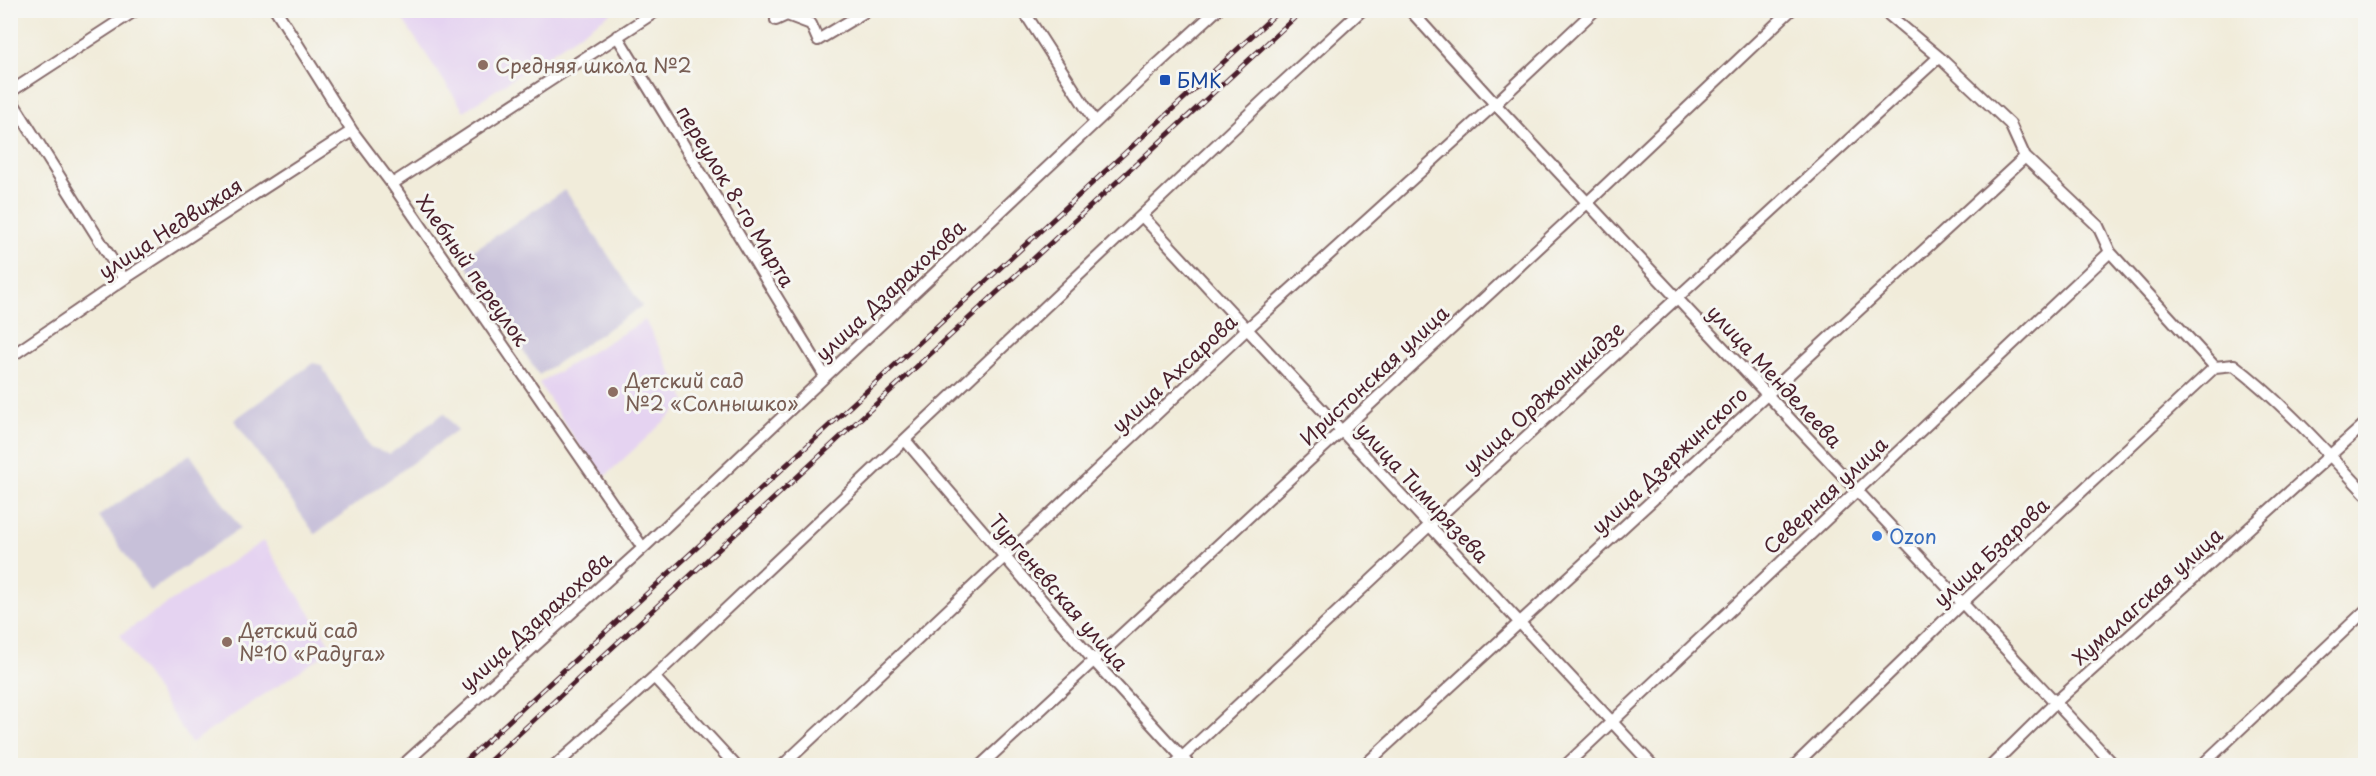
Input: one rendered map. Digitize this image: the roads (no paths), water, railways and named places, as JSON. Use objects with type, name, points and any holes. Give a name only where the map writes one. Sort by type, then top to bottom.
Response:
[{"type":"street","points":[[10,92],[136,10]]},
{"type":"street","name":"Хлебный переулок","points":[[276,10],[352,131],[392,184],[643,548]]},
{"type":"street","points":[[392,184],[658,10]]},
{"type":"street","points":[[776,20],[787,15],[811,24],[818,39],[867,10]]},
{"type":"street","points":[[1023,10],[1095,122]]},
{"type":"street","name":"улица Дзарахохова","points":[[402,765],[643,548],[1216,10]]},
{"type":"street","points":[[555,765],[654,677],[1362,10]]},
{"type":"street","name":"улица Менделеева","points":[[1410,10],[1587,203],[1857,489],[1961,604],[2115,765]]},
{"type":"street","name":"улица Ахсарова","points":[[782,765],[1247,329],[1595,10]]},
{"type":"street","name":"Иристонская улица","points":[[980,765],[1587,203],[1791,10]]},
{"type":"street","points":[[1883,10],[1939,57],[2010,124],[2025,157],[2098,226],[2110,252],[2215,367],[2234,366],[2242,372],[2284,409],[2366,494]]},
{"type":"street","name":"переулок 8-го Марта","points":[[617,36],[825,376]]},
{"type":"street","name":"улица Орджоникидзе","points":[[1173,765],[1186,761],[1430,525],[1939,57]]},
{"type":"street","points":[[10,98],[124,279]]},
{"type":"street","name":"улица Недвижая","points":[[10,357],[124,279],[352,131]]},
{"type":"street","name":"улица Дзержинского","points":[[1364,765],[2025,157]]},
{"type":"street","name":"улица Тимирязева","points":[[1142,216],[1653,765]]},
{"type":"street","name":"Северная улица","points":[[1565,765],[2110,252]]},
{"type":"street","name":"улица Бзарова","points":[[1794,765],[1961,604],[2215,367]]},
{"type":"street","name":"Хумалагская улица","points":[[1991,765],[2056,702],[2366,423]]},
{"type":"street","name":"Тургеневская улица","points":[[905,440],[1094,661],[1186,761]]},
{"type":"street","points":[[2201,765],[2366,610]]},
{"type":"street","points":[[654,677],[736,765]]},
{"type":"railway","points":[[460,766],[1280,10]]},
{"type":"railway","points":[[484,766],[1303,10]]},
{"type":"place","name":"Средняя школа №2","points":[[483,65]]},
{"type":"place","name":"БМК","points":[[1165,80]]},
{"type":"place","name":"Детский сад №2 «Солнышко»","points":[[613,392]]},
{"type":"place","name":"Ozon","points":[[1877,536]]},
{"type":"place","name":"Детский сад №10 «Радуга»","points":[[227,642]]}]
